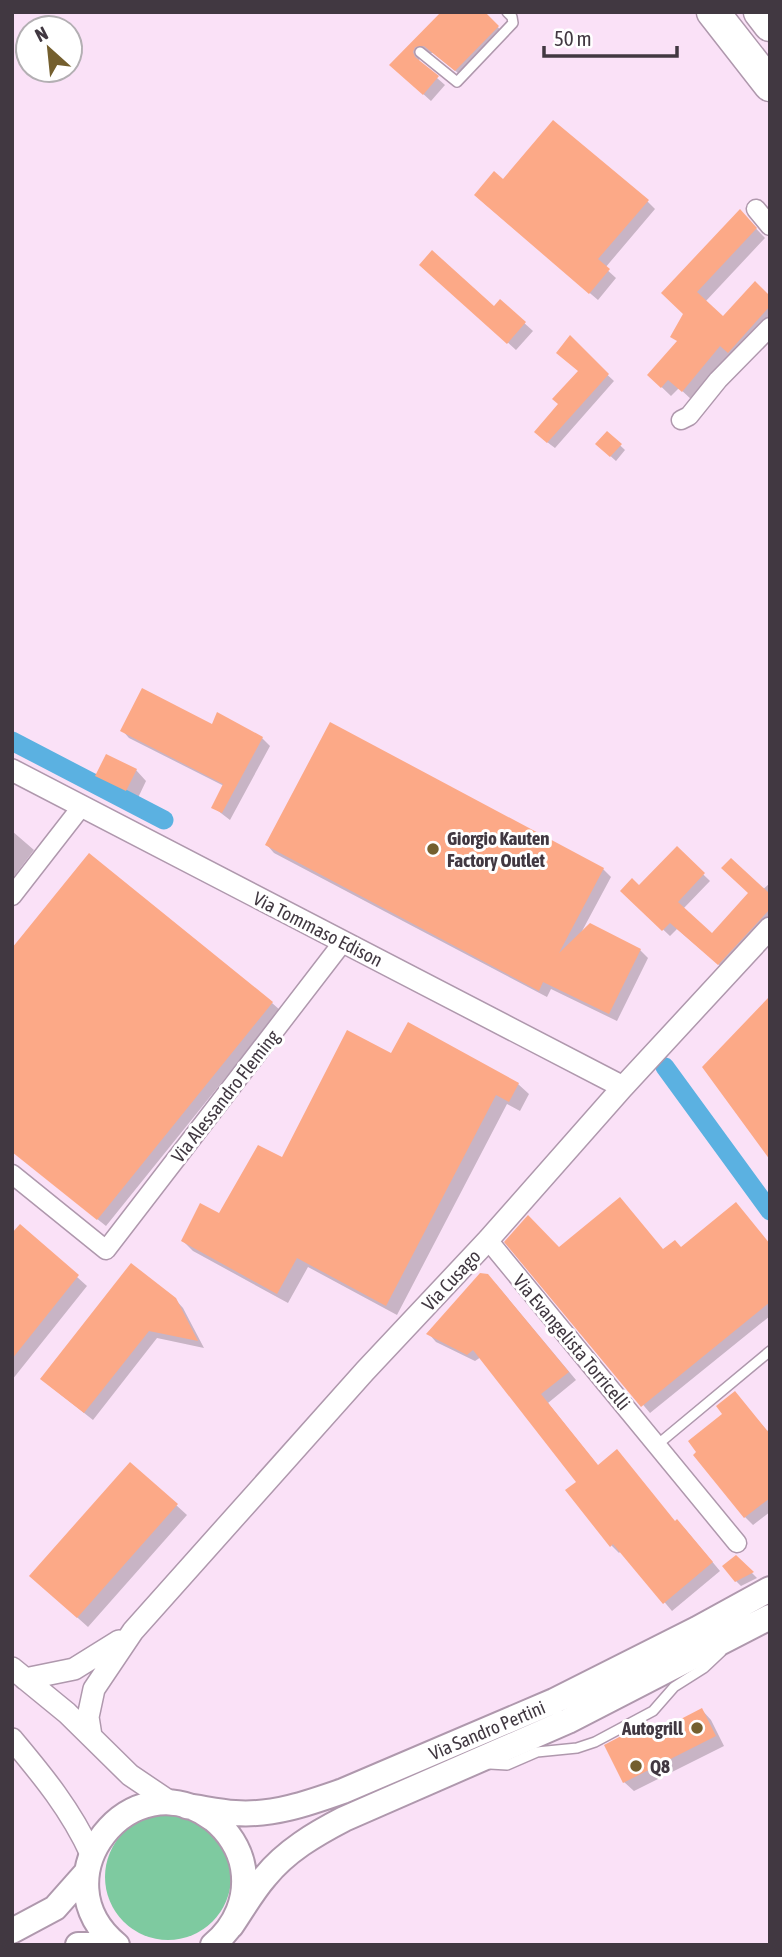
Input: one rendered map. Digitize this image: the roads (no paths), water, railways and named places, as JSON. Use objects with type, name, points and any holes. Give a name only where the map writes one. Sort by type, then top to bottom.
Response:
[{"type":"highway","points":[[713,12],[770,85]]},
{"type":"highway","points":[[760,12],[770,25]]},
{"type":"main road","name":"Via Sandro Pertini","points":[[89,1863],[104,1833],[118,1819],[144,1806],[180,1805],[236,1814],[311,1803],[554,1701],[770,1589]]},
{"type":"main road","name":"Via Sandro Pertini","points":[[231,1926],[265,1876],[308,1838],[344,1819],[568,1721],[770,1617]]},
{"type":"main road","points":[[180,1805],[201,1812],[218,1823],[230,1838],[241,1860],[244,1889],[240,1908],[231,1926],[213,1945]]},
{"type":"main road","points":[[12,1931],[55,1908],[89,1863]]},
{"type":"main road","points":[[89,1863],[87,1897],[93,1916],[117,1945]]},
{"type":"main road","points":[[78,1945],[95,1945]]},
{"type":"street","points":[[756,209],[770,226]]},
{"type":"street","points":[[681,420],[689,416],[718,380],[770,327]]},
{"type":"street","name":"Via Tommaso Edison","points":[[12,770],[623,1087]]},
{"type":"street","points":[[12,896],[82,806]]},
{"type":"street","name":"Via Cusago","points":[[91,1736],[88,1717],[94,1689],[132,1631],[365,1371],[488,1240],[623,1087],[770,928]]},
{"type":"street","name":"Via Alessandro Fleming","points":[[12,1174],[106,1250],[343,942]]},
{"type":"street","name":"Via Evangelista Torricelli","points":[[488,1240],[737,1543]]},
{"type":"street","name":"Via Cusago","points":[[19,1673],[74,1669],[132,1631]]},
{"type":"street","points":[[19,1673],[91,1736],[130,1775],[180,1805]]},
{"type":"street","points":[[12,1739],[70,1812],[89,1863]]},
{"type":"lane","points":[[420,52],[457,82],[513,23],[508,12]]},
{"type":"lane","points":[[657,1445],[770,1351]]},
{"type":"waterway","points":[[12,741],[164,820]]},
{"type":"waterway","points":[[665,1067],[770,1211]]},
{"type":"place","name":"Giorgio Kauten Factory Outlet","points":[[433,849]]},
{"type":"place","name":"Autogrill","points":[[697,1728]]},
{"type":"place","name":"Q8","points":[[636,1766]]}]
